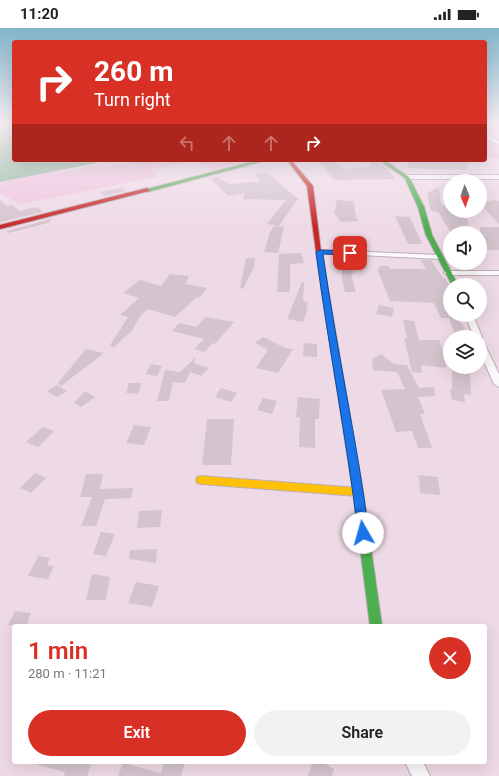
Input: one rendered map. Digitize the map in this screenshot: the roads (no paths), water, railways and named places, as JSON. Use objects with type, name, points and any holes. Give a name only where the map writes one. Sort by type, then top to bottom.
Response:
[{"type":"street","points":[[0,227],[257,162]]},
{"type":"street","points":[[291,162],[310,186],[328,315],[358,492],[376,624]]},
{"type":"street","points":[[384,162],[407,177],[421,207],[429,235],[451,278]]},
{"type":"street","points":[[407,177],[499,177]]},
{"type":"street","points":[[320,252],[440,257]]},
{"type":"street","points":[[448,272],[499,273]]},
{"type":"street","points":[[487,358],[499,384]]},
{"type":"street","points":[[201,480],[358,492]]},
{"type":"street","points":[[415,764],[421,776]]}]
